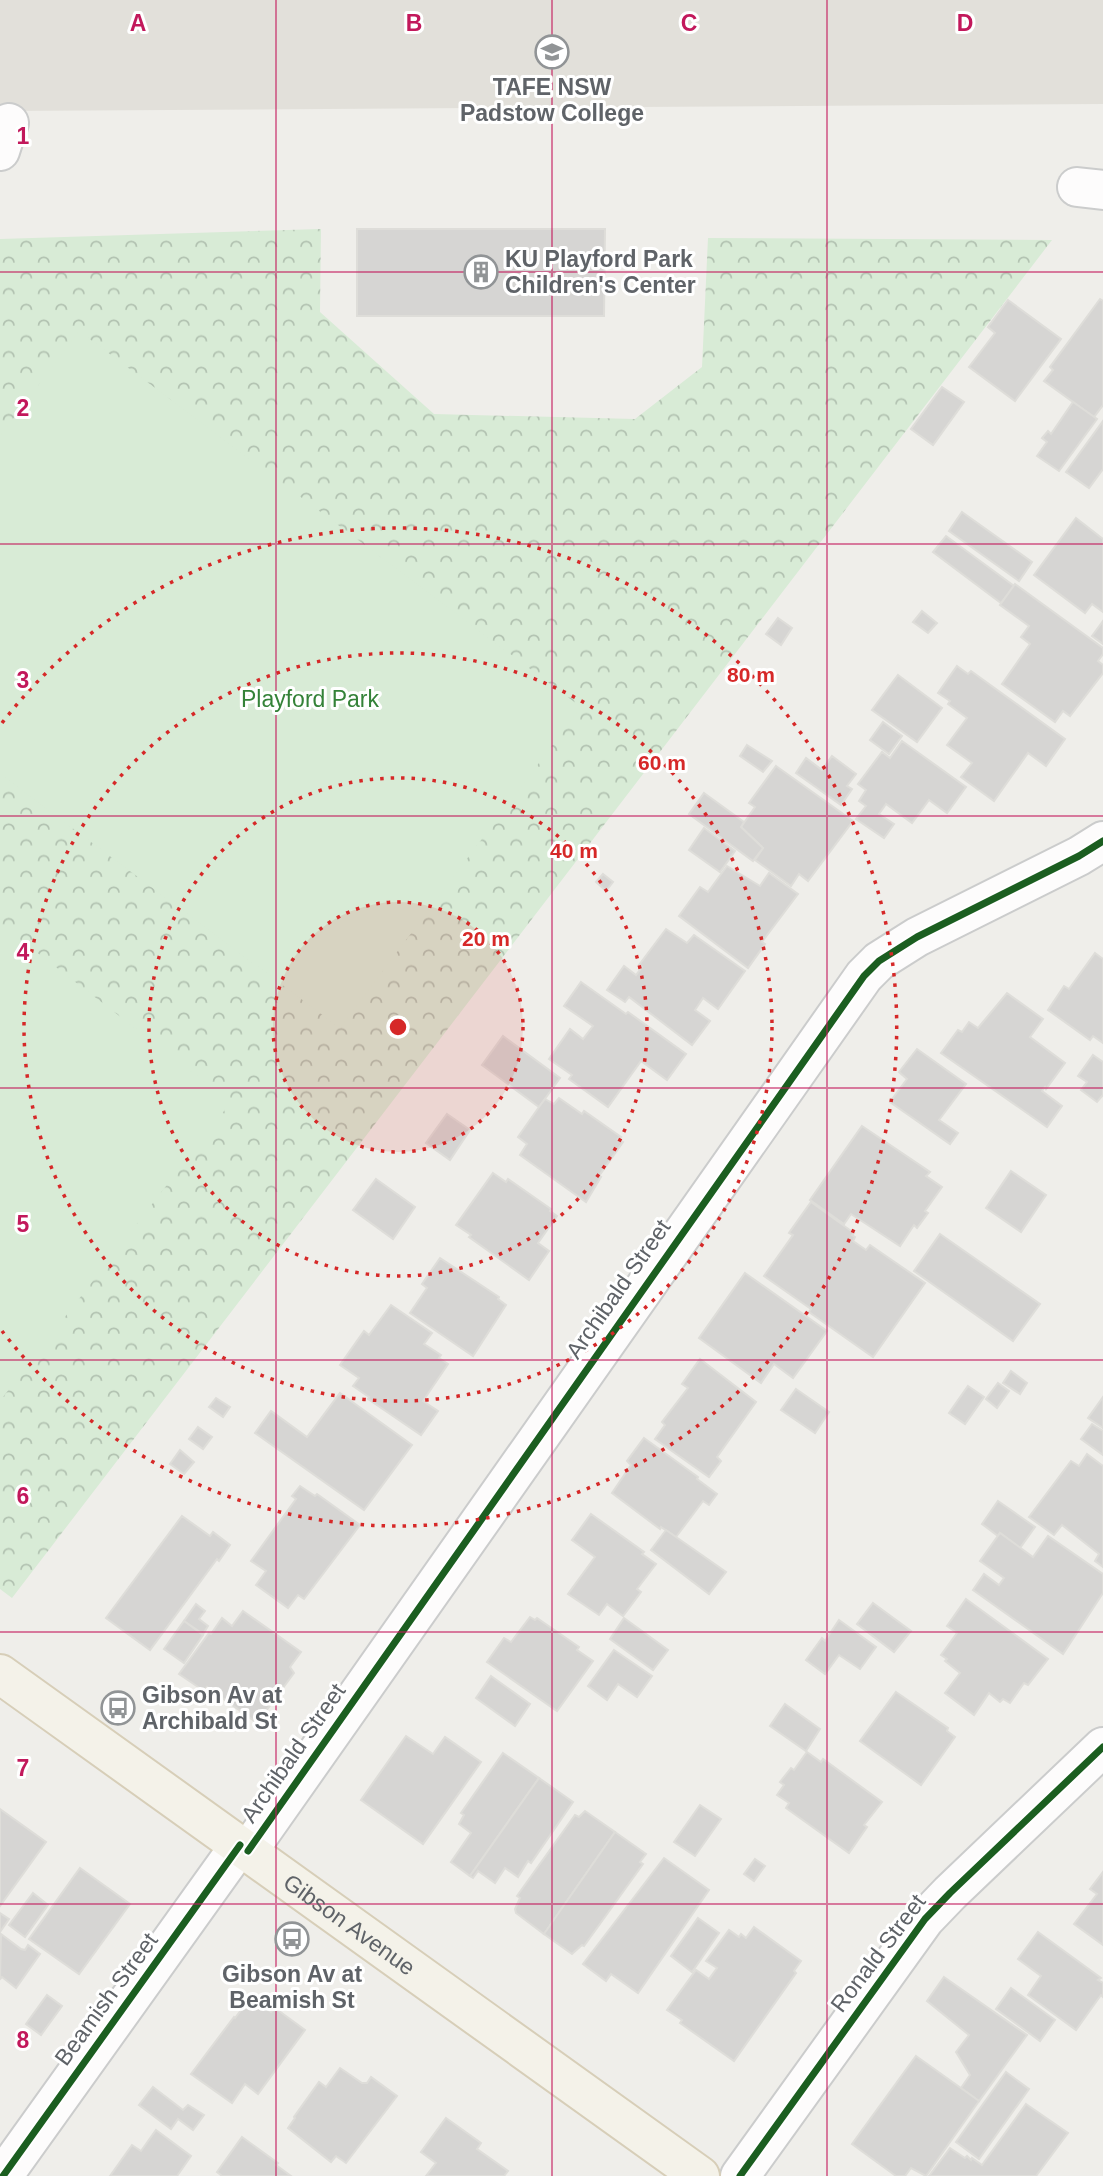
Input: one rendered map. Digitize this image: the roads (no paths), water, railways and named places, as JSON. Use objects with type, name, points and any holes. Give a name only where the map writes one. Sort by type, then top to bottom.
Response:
[{"type":"main road","name":"Gibson Avenue","points":[[0,1674],[700,2176]]},
{"type":"street","name":"Archibald Street","points":[[244,1848],[864,976],[879,961],[917,937],[1079,856],[1103,841]]},
{"type":"street","name":"Ronald Street","points":[[740,2176],[925,1919],[1103,1747]]},
{"type":"street","name":"Beamish Street","points":[[3,2176],[244,1848]]},
{"type":"place","name":"TAFE NSW Padstow College","points":[[552,52]]},
{"type":"place","name":"KU Playford Park Children's Center","points":[[481,272]]},
{"type":"place","name":"Gibson Av at Archibald St","points":[[118,1708]]},
{"type":"place","name":"Gibson Av at Beamish St","points":[[292,1939]]},
{"type":"park label","name":"Playford Park","points":[[310,699]]}]
